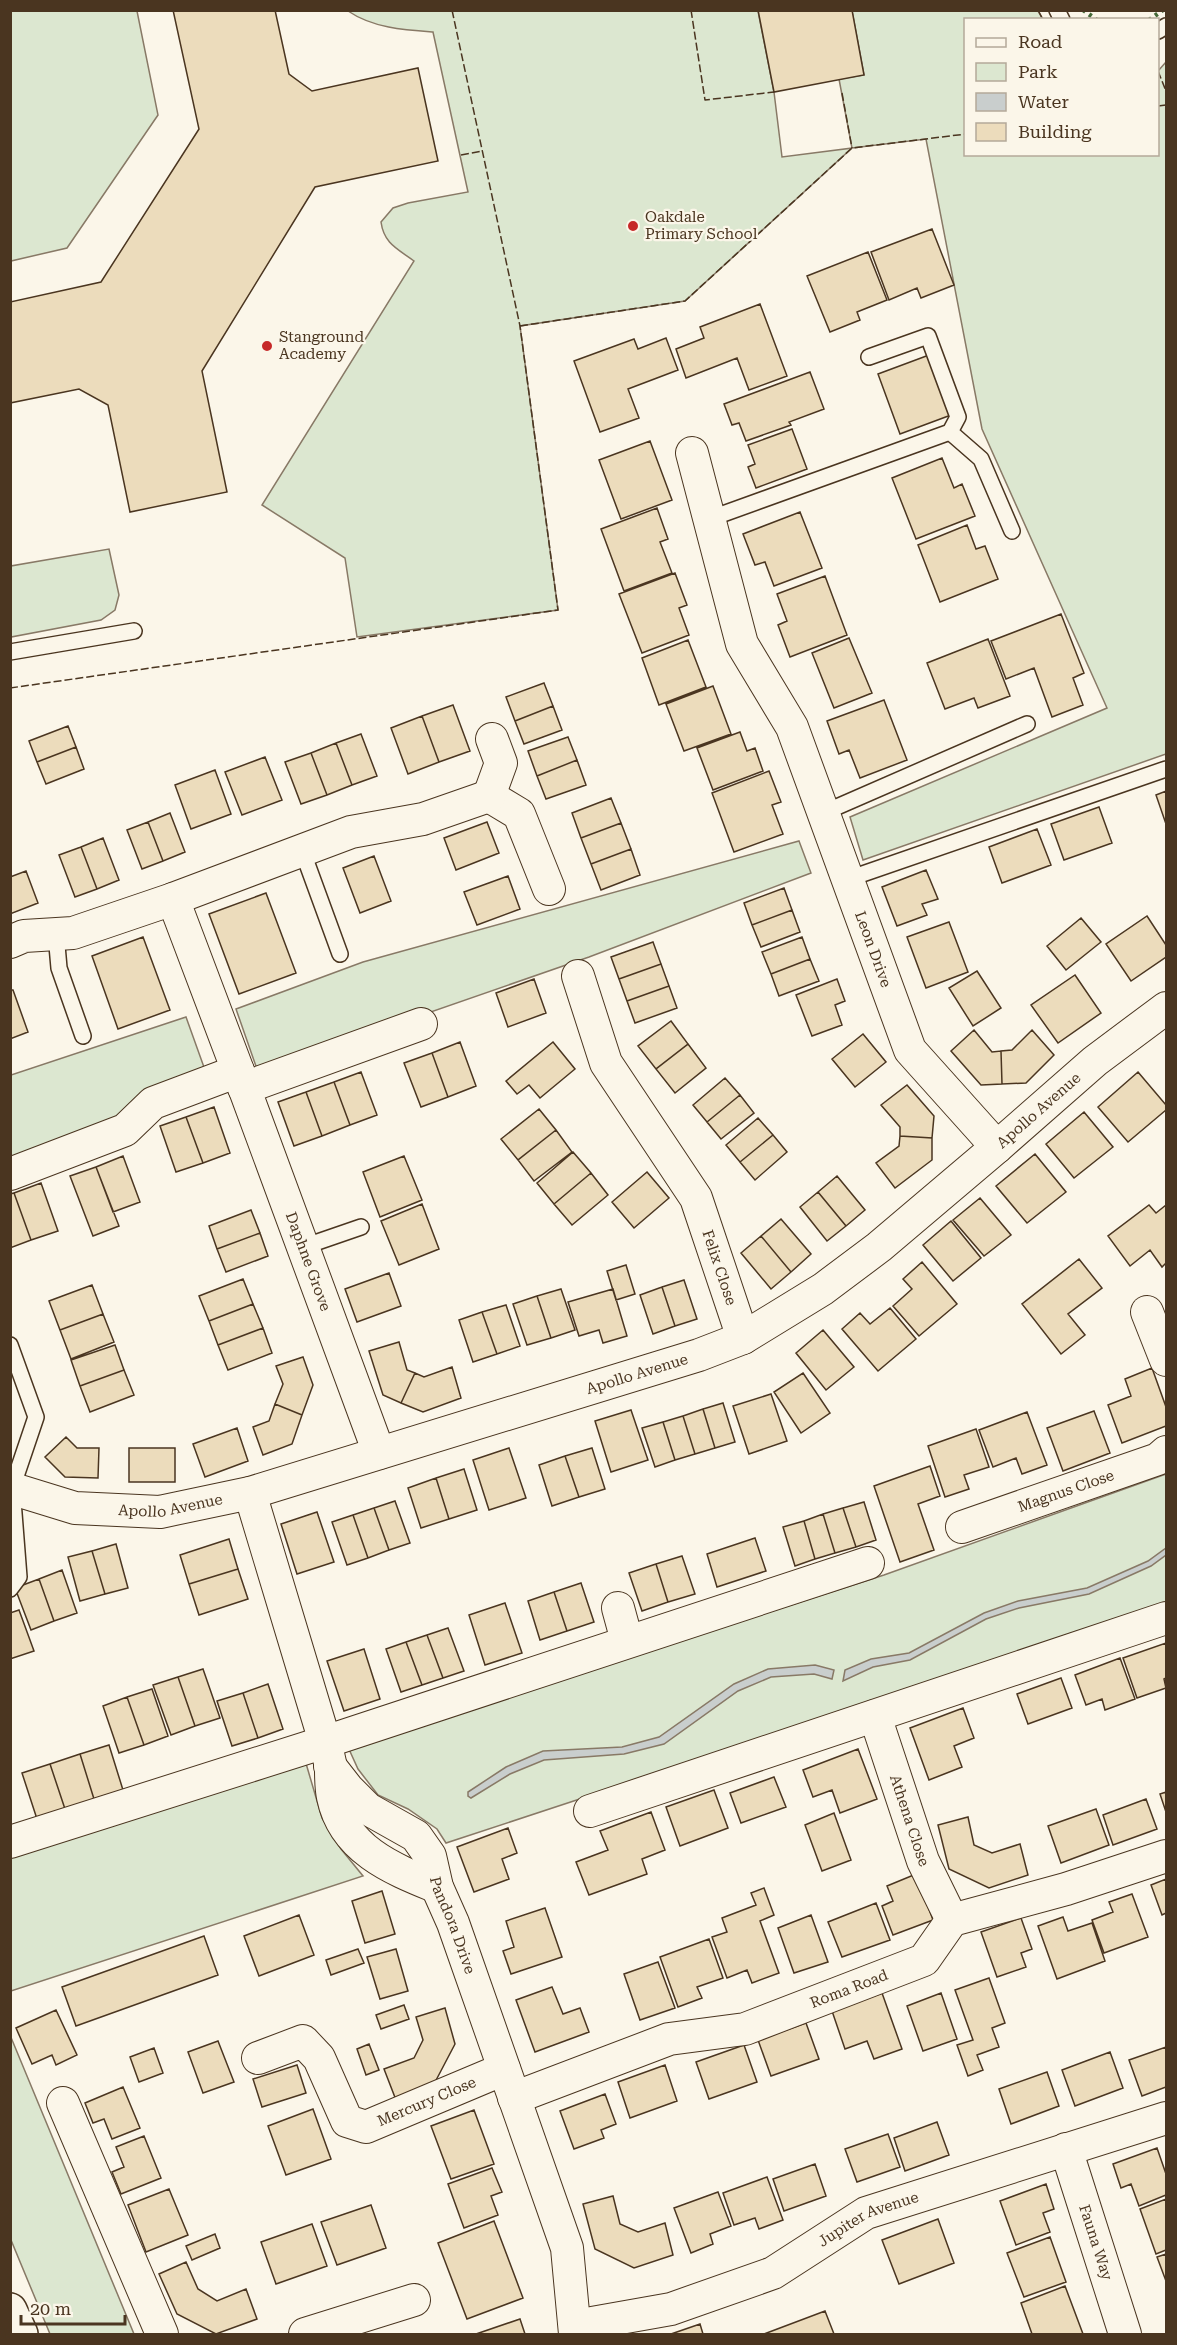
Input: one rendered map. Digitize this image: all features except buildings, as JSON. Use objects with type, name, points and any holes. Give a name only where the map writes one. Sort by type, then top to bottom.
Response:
[{"type":"main road","points":[[10,2310],[21,2334]]},
{"type":"street","name":"Leon Drive","points":[[692,453],[742,644],[792,728],[910,1050],[997,1147]]},
{"type":"street","points":[[489,796],[501,764],[492,739]]},
{"type":"street","points":[[10,942],[24,936],[73,933],[351,832],[423,819],[489,796]]},
{"type":"street","points":[[489,796],[519,814],[549,889]]},
{"type":"street","name":"Daphne Grove","points":[[173,898],[379,1453]]},
{"type":"street","name":"Felix Close","points":[[578,976],[606,1062],[696,1198],[743,1338]]},
{"type":"street","name":"Apollo Avenue","points":[[11,1488],[75,1509],[160,1512],[250,1493],[699,1355],[743,1338],[823,1289],[879,1247],[1095,1061],[1167,1008]]},
{"type":"street","points":[[10,1174],[125,1130],[153,1103],[241,1079],[421,1024]]},
{"type":"street","points":[[1147,1312],[1167,1360]]},
{"type":"street","name":"Magnus Close","points":[[962,1527],[1158,1459],[1167,1452]]},
{"type":"street","points":[[250,1493],[328,1754]]},
{"type":"street","points":[[10,1842],[328,1754],[627,1641],[868,1563]]},
{"type":"street","points":[[618,1608],[627,1641]]},
{"type":"street","points":[[590,1811],[1167,1618]]},
{"type":"street","name":"Athena Close","points":[[875,1716],[923,1861],[952,1920]]},
{"type":"street","name":"Pandora Drive","points":[[328,1754],[348,1789],[368,1809],[416,1836],[430,1856],[437,1887],[453,1923],[567,2248],[575,2330]]},
{"type":"street","points":[[952,1920],[1066,1889],[1167,1856]]},
{"type":"street","name":"Roma Road","points":[[514,2098],[669,2039],[745,2029],[924,1960],[952,1920]]},
{"type":"street","name":"Mercury Close","points":[[258,2058],[303,2041],[319,2058],[347,2121],[366,2127],[504,2069]]},
{"type":"street","points":[[63,2103],[162,2334]]},
{"type":"street","name":"Jupiter Avenue","points":[[575,2330],[671,2309],[773,2272],[866,2213],[1167,2118]]},
{"type":"street","name":"Fauna Way","points":[[1066,2149],[1125,2334]]},
{"type":"street","points":[[305,2334],[414,2300]]},
{"type":"lane","points":[[709,519],[950,432],[958,417],[928,336],[869,357]]},
{"type":"lane","points":[[950,432],[981,459],[1012,531]]},
{"type":"lane","points":[[10,652],[134,631]]},
{"type":"lane","points":[[823,813],[1027,724]]},
{"type":"lane","points":[[848,879],[1167,769]]},
{"type":"lane","points":[[302,850],[340,954]]},
{"type":"lane","points":[[56,934],[59,968],[83,1036]]},
{"type":"lane","points":[[303,1247],[361,1227]]},
{"type":"lane","points":[[10,1345],[36,1417],[11,1488],[19,1577],[10,1589]]},
{"type":"green space","points":[[10,11],[137,11],[158,115],[67,248],[11,261]]},
{"type":"green space","points":[[348,11],[758,11],[774,92],[782,157],[852,148],[685,301],[520,326],[558,610],[357,637],[345,558],[262,505],[414,261],[389,241],[381,222],[393,208],[468,192],[433,32],[378,25]]},
{"type":"green space","points":[[852,11],[1038,11],[1042,18],[964,18],[964,156],[1159,156],[1159,70],[1166,62],[1166,754],[863,860],[850,817],[1107,708],[982,429],[926,139],[852,148],[839,79],[864,75]]},
{"type":"green space","points":[[109,549],[119,595],[115,610],[101,620],[11,637],[11,566]]},
{"type":"green space","points":[[799,841],[811,873],[589,957],[258,1072],[236,1009],[363,962]]},
{"type":"green space","points":[[186,1017],[205,1070],[144,1092],[112,1120],[11,1157],[11,1075]]},
{"type":"green space","points":[[1166,1474],[1166,1606],[446,1843],[437,1829],[408,1809],[378,1795],[358,1769],[348,1747],[884,1575]]},
{"type":"green space","points":[[305,1760],[322,1818],[341,1849],[363,1876],[11,1991],[10,1852]]},
{"type":"green space","points":[[10,2035],[134,2334],[50,2334],[11,2240]]},
{"type":"water","points":[[1166,1548],[1166,1555],[1151,1566],[1089,1594],[1019,1608],[986,1619],[910,1660],[873,1667],[843,1681],[845,1670],[871,1659],[909,1653],[984,1613],[1018,1601],[1087,1588],[1148,1561]]},
{"type":"water","points":[[815,1665],[834,1670],[832,1679],[814,1674],[771,1677],[738,1691],[664,1744],[624,1754],[544,1760],[510,1774],[471,1798],[468,1796],[468,1792],[506,1767],[543,1751],[622,1747],[659,1737],[734,1684],[768,1669]]},
{"type":"hedge","points":[[1083,10],[1094,18]]},
{"type":"hedge","points":[[1152,18],[1163,10]]},
{"type":"fence","points":[[10,688],[558,610],[520,326],[452,10]]},
{"type":"fence","points":[[691,10],[705,100],[774,92]]},
{"type":"fence","points":[[1038,10],[1042,18]]},
{"type":"fence","points":[[1159,74],[1166,91]]},
{"type":"fence","points":[[842,93],[852,148]]},
{"type":"fence","points":[[1159,106],[1166,105]]},
{"type":"fence","points":[[520,326],[685,301],[852,148],[964,134]]},
{"type":"fence","points":[[461,155],[483,151]]},
{"type":"place","name":"Oakdale Primary School","points":[[633,226]]},
{"type":"place","name":"Stanground Academy","points":[[267,346]]}]
